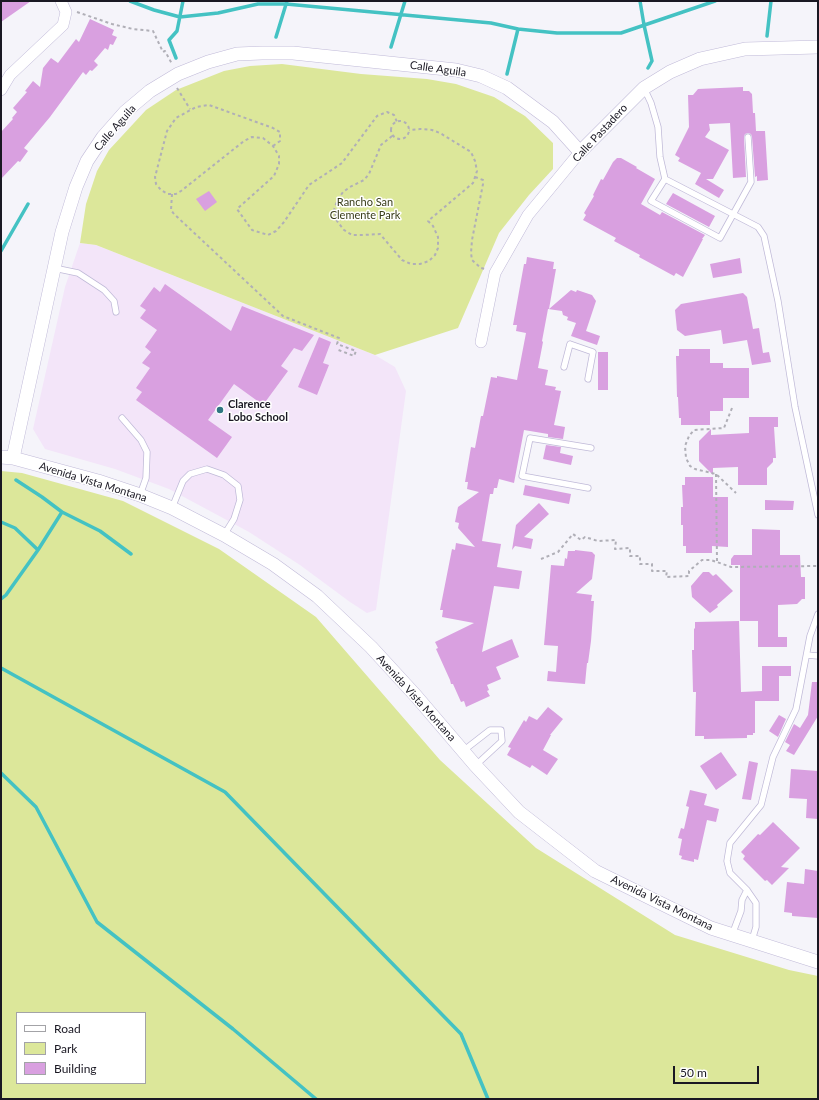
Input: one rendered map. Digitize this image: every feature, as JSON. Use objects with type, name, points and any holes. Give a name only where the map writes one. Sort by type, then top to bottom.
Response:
[{"type":"street","points":[[1,90],[10,75],[60,28],[65,20],[66,12],[61,1]]},
{"type":"street","name":"Calle Pastadero","points":[[481,342],[495,272],[528,215],[580,152],[644,88],[670,72],[700,59],[745,49],[818,47]]},
{"type":"street","name":"Calle Aguila","points":[[7,458],[62,232],[76,187],[87,161],[103,137],[125,112],[150,91],[178,74],[208,62],[237,54],[294,53],[456,70],[481,76],[507,88],[553,122],[580,152]]},
{"type":"street","name":"Avenida Vista Montana","points":[[7,458],[98,481],[140,495],[172,508],[224,535],[273,564],[317,596],[371,647],[416,696],[475,765],[520,812],[595,870],[674,911],[711,928],[818,962]]},
{"type":"lane","points":[[644,88],[651,102],[658,127],[660,157],[665,178],[651,201],[720,238],[751,182],[748,137]]},
{"type":"lane","points":[[665,178],[758,227],[764,236],[778,300],[795,407],[818,515]]},
{"type":"lane","points":[[54,268],[78,273],[104,290],[114,301],[116,312]]},
{"type":"lane","points":[[564,367],[570,344],[593,352],[588,379]]},
{"type":"lane","points":[[122,418],[141,440],[147,452],[146,478],[140,495]]},
{"type":"lane","points":[[588,488],[522,476],[530,438],[591,448]]},
{"type":"lane","points":[[172,508],[183,481],[190,474],[207,469],[224,476],[238,486],[240,500],[234,519],[224,535]]},
{"type":"lane","points":[[752,942],[756,926],[756,903],[747,890],[730,873],[727,860],[730,843],[761,805],[773,757],[796,709],[810,636],[818,614]]},
{"type":"lane","points":[[807,655],[818,656]]},
{"type":"lane","points":[[463,751],[490,730],[501,730],[502,741],[475,765]]},
{"type":"lane","points":[[732,935],[741,911],[742,900],[747,890]]},
{"type":"path","points":[[66,12],[78,12],[112,24],[133,29],[153,31],[163,52],[165,51],[170,61]]},
{"type":"path","points":[[273,146],[280,141],[280,132],[273,128],[209,105],[196,107],[176,118],[167,131],[155,177],[156,184],[161,190],[168,194],[176,194],[244,141],[252,137],[263,138],[273,146],[278,156],[279,164],[274,176],[237,209],[252,230],[268,235],[284,222],[309,185],[342,163],[377,116],[387,112],[394,115],[397,122]]},
{"type":"path","points":[[397,122],[403,122],[407,125],[409,130],[407,136],[402,139],[397,139],[392,136],[391,130],[393,125],[397,122]]},
{"type":"path","points":[[392,136],[381,145],[369,174],[364,180],[343,192],[337,201],[334,210],[337,222],[344,230],[352,235],[380,234],[402,260],[411,264],[420,264],[429,261],[435,255],[438,248],[438,237],[433,226],[428,220],[473,183],[477,171],[471,152],[436,131],[420,129],[409,130]]},
{"type":"path","points":[[475,177],[483,180],[483,184],[472,240],[472,260],[481,268],[495,272]]},
{"type":"path","points":[[172,194],[171,210],[174,214],[283,316],[339,338],[337,344],[356,351],[354,356],[336,349]]},
{"type":"path","points":[[732,408],[724,428],[694,430],[689,436],[686,446],[686,458],[690,466],[695,469],[716,474],[736,493]]},
{"type":"path","points":[[716,474],[717,562]]},
{"type":"path","points":[[541,559],[558,552],[573,534],[581,540],[585,537],[598,541],[616,540],[616,549],[630,548],[630,556],[640,556],[640,564],[652,564],[652,571],[667,571],[666,577],[688,576],[689,571],[702,560],[711,560],[731,567],[818,566]]},
{"type":"shaded area","name":"Clarence Lobo School","points":[[80,243],[96,245],[375,355],[395,367],[406,391],[376,610],[367,613],[300,565],[249,532],[169,489],[115,469],[45,449],[33,429],[65,287]]},
{"type":"green space","name":"Rancho San Clemente Park","points":[[282,64],[361,74],[427,79],[456,84],[494,97],[525,116],[553,143],[553,169],[529,195],[499,233],[458,328],[375,355],[96,245],[80,243],[86,204],[97,171],[109,150],[146,110],[176,90],[224,71],[250,66]]},
{"type":"green space","points":[[1,471],[22,473],[123,501],[219,549],[316,617],[440,760],[536,848],[675,935],[789,970],[818,976],[818,1099],[1,1099]]},
{"type":"building","points":[[1,1],[31,1],[1,22]]},
{"type":"building","points":[[90,19],[114,30],[112,35],[117,37],[113,45],[110,44],[108,50],[105,48],[94,61],[98,65],[92,71],[90,70],[86,75],[83,72],[50,117],[24,148],[28,151],[20,162],[18,161],[1,179],[1,132],[13,119],[12,118],[17,112],[13,108],[27,92],[25,91],[33,81],[40,87],[43,68],[51,58],[58,63],[76,39],[79,42]]},
{"type":"building","points":[[743,87],[743,91],[749,91],[752,94],[756,131],[765,131],[768,180],[757,181],[757,176],[755,177],[752,137],[751,134],[748,133],[745,134],[744,137],[746,177],[733,178],[730,123],[709,124],[710,130],[705,137],[729,150],[713,179],[706,179],[724,190],[719,198],[695,184],[701,173],[678,161],[680,158],[675,155],[689,127],[688,95],[693,95],[698,89]]},
{"type":"building","points":[[617,158],[621,158],[655,179],[641,204],[660,215],[662,212],[705,235],[683,277],[676,273],[674,276],[639,257],[640,255],[614,241],[616,238],[583,220],[586,215],[584,213],[594,196],[593,195],[601,179],[603,180],[613,162]]},
{"type":"building","points":[[209,191],[217,202],[205,211],[196,199]]},
{"type":"building","points":[[673,193],[715,216],[709,227],[666,204]]},
{"type":"building","points":[[527,257],[554,262],[553,269],[556,269],[549,309],[571,290],[576,292],[577,290],[592,295],[596,301],[586,331],[600,336],[597,345],[571,336],[576,323],[567,320],[568,317],[563,315],[562,311],[548,309],[538,368],[548,370],[545,385],[556,387],[555,390],[561,391],[554,425],[565,427],[563,439],[548,437],[548,434],[524,430],[514,483],[499,479],[497,488],[494,488],[493,494],[490,494],[482,541],[501,544],[497,567],[522,571],[519,589],[494,586],[482,652],[512,639],[519,657],[496,667],[501,679],[487,685],[489,690],[487,691],[490,696],[466,707],[464,701],[461,702],[453,684],[451,684],[436,649],[438,648],[435,642],[474,623],[442,617],[443,610],[440,610],[452,549],[455,550],[456,543],[475,547],[458,528],[459,523],[455,522],[458,507],[479,492],[467,489],[468,482],[465,482],[471,447],[475,448],[491,377],[497,378],[497,376],[517,380],[526,333],[516,331],[517,325],[513,325],[524,264],[526,264]]},
{"type":"building","points":[[740,258],[742,273],[713,278],[710,264]]},
{"type":"building","points":[[165,284],[231,331],[242,306],[314,335],[302,351],[294,348],[281,366],[288,371],[263,405],[234,384],[208,420],[232,437],[217,458],[136,400],[142,392],[136,388],[150,368],[142,363],[151,352],[145,347],[157,330],[140,318],[146,310],[140,306],[154,287],[160,292]]},
{"type":"building","points":[[743,293],[747,297],[753,329],[759,328],[763,353],[769,352],[771,362],[752,365],[747,340],[723,344],[721,330],[685,336],[677,330],[675,310],[681,304]]},
{"type":"building","points":[[319,337],[331,342],[323,363],[329,365],[317,395],[298,387]]},
{"type":"building","points":[[679,349],[710,349],[710,363],[723,363],[723,368],[749,368],[749,398],[723,398],[723,411],[710,411],[710,425],[681,425],[677,397],[676,356],[679,356]]},
{"type":"building","points":[[598,352],[608,352],[608,390],[598,390]]},
{"type":"building","points":[[749,417],[778,417],[778,427],[774,427],[776,458],[773,458],[773,462],[767,468],[767,485],[738,485],[738,467],[713,468],[713,475],[699,461],[699,441],[711,429],[711,435],[749,433]]},
{"type":"building","points":[[546,445],[561,447],[560,453],[573,456],[571,465],[543,459]]},
{"type":"building","points":[[685,477],[713,477],[713,497],[728,497],[728,547],[712,546],[712,553],[686,553],[686,546],[683,546],[683,525],[681,525],[681,507],[683,507],[682,485],[685,485]]},
{"type":"building","points":[[525,485],[571,494],[569,504],[523,495]]},
{"type":"building","points":[[765,500],[794,501],[793,510],[765,510]]},
{"type":"building","points":[[539,503],[549,514],[524,537],[533,539],[531,549],[515,546],[512,550],[516,525]]},
{"type":"building","points":[[752,529],[780,530],[780,555],[800,555],[801,577],[805,577],[805,599],[802,599],[797,604],[778,605],[778,637],[787,637],[787,647],[758,647],[758,621],[740,621],[740,565],[731,565],[731,559],[734,555],[752,555]]},
{"type":"building","points":[[575,550],[592,552],[595,555],[592,579],[576,593],[592,595],[591,601],[594,601],[591,641],[585,684],[547,681],[548,671],[556,672],[558,646],[544,645],[551,565],[564,566],[568,551]]},
{"type":"building","points":[[703,572],[709,572],[713,576],[716,574],[733,591],[710,613],[692,597],[691,586]]},
{"type":"building","points":[[739,621],[741,692],[762,691],[762,666],[791,666],[791,676],[779,676],[779,701],[755,701],[755,733],[753,733],[753,735],[747,735],[747,738],[704,739],[704,736],[695,736],[696,692],[693,692],[692,650],[694,650],[695,622]]},
{"type":"building","points":[[812,682],[818,682],[818,716],[794,755],[786,751],[790,745],[785,742],[794,724],[800,728],[808,715]]},
{"type":"building","points":[[548,707],[563,719],[550,735],[543,750],[558,759],[547,775],[532,765],[530,768],[507,755],[511,748],[508,747],[524,720],[526,722],[529,716],[537,720]]},
{"type":"building","points":[[779,715],[786,719],[778,737],[769,731]]},
{"type":"building","points":[[721,752],[737,775],[716,790],[700,766]]},
{"type":"building","points":[[749,761],[758,763],[751,800],[742,799]]},
{"type":"building","points":[[791,769],[818,771],[818,819],[806,818],[807,799],[789,798]]},
{"type":"building","points":[[690,790],[707,794],[704,805],[719,809],[716,822],[707,820],[698,860],[694,859],[694,862],[681,859],[682,856],[679,855],[682,839],[678,838],[681,828],[684,829],[689,807],[686,806]]},
{"type":"building","points":[[773,822],[800,848],[781,867],[789,868],[772,885],[767,880],[765,881],[743,859],[745,856],[741,852],[758,834],[760,835]]},
{"type":"building","points":[[805,869],[818,871],[818,918],[792,916],[792,913],[784,912],[787,882],[804,884]]},
{"type":"waterway","points":[[130,1],[154,10],[180,17],[218,13],[258,4],[286,4],[491,23],[518,29],[557,33],[621,33],[715,1]]},
{"type":"waterway","points":[[176,58],[169,40],[177,31],[183,1]]},
{"type":"waterway","points":[[276,37],[287,1]]},
{"type":"waterway","points":[[391,47],[405,1]]},
{"type":"waterway","points":[[640,1],[652,61],[648,68]]},
{"type":"waterway","points":[[767,36],[771,1]]},
{"type":"waterway","points":[[507,74],[518,29]]},
{"type":"waterway","points":[[1,251],[28,204]]},
{"type":"waterway","points":[[16,480],[62,512],[100,531],[131,554]]},
{"type":"waterway","points":[[1,599],[6,595],[38,550],[62,512]]},
{"type":"waterway","points":[[1,522],[15,528],[38,550]]},
{"type":"waterway","points":[[1,668],[225,792],[461,1034],[488,1099]]},
{"type":"waterway","points":[[1,773],[36,807],[97,922],[233,1029],[316,1099]]},
{"type":"place","name":"Clarence Lobo School","points":[[220,410]]}]
